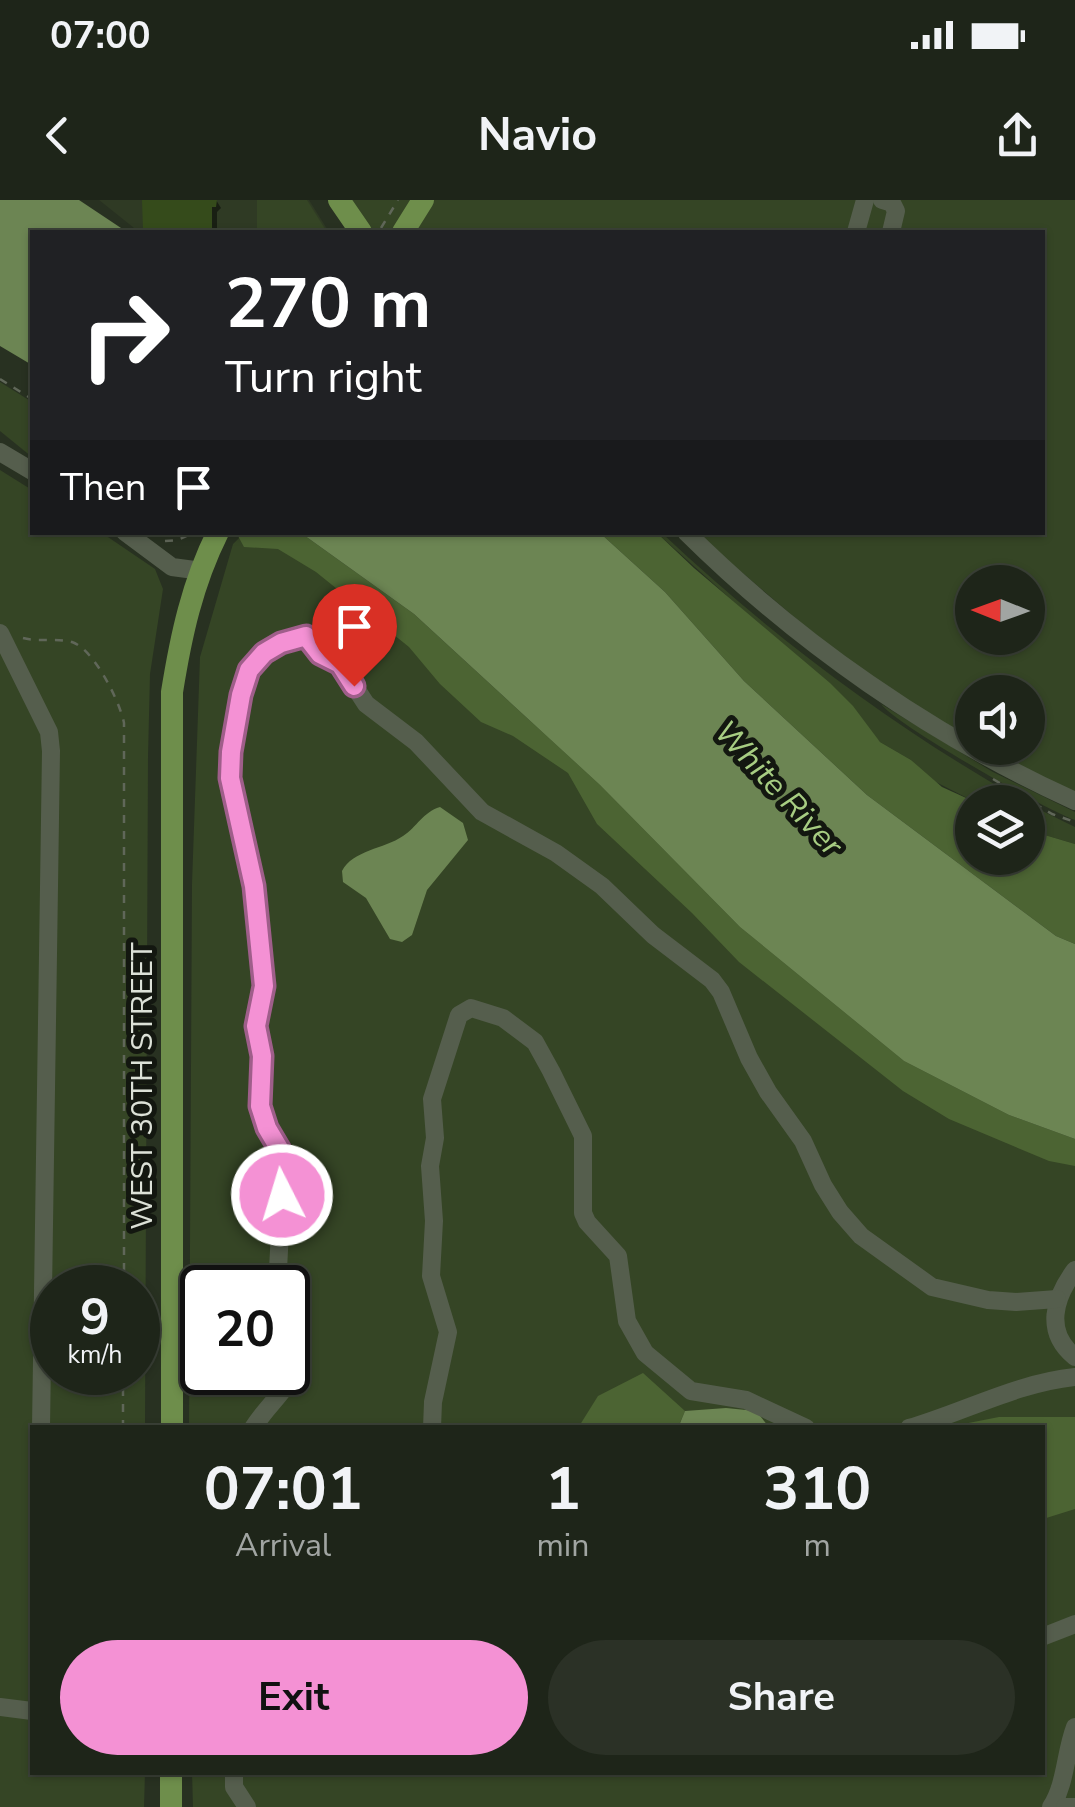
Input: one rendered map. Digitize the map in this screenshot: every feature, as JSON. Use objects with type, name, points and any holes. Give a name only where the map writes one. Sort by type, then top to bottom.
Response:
[{"type":"main road","points":[[339,200],[359,230]]},
{"type":"main road","points":[[404,230],[422,200]]},
{"type":"main road","name":"WEST 30TH STREET","points":[[172,1425],[174,675],[180,634],[217,535]]},
{"type":"main road","points":[[171,1807],[172,1775]]},
{"type":"street","points":[[857,230],[866,200]]},
{"type":"street","points":[[882,200],[892,203],[896,211],[892,230]]},
{"type":"street","points":[[0,452],[30,470]]},
{"type":"street","points":[[128,535],[172,567],[202,571]]},
{"type":"street","points":[[689,535],[772,610],[868,682],[997,763],[1075,801]]},
{"type":"street","points":[[278,1265],[280,1150],[260,1106],[262,1056],[256,1026],[264,986],[254,886],[230,778],[241,695],[249,670],[264,653],[281,643],[306,636],[328,636],[338,645],[340,664],[366,704],[416,742],[482,812],[578,868],[712,980],[758,1075],[803,1142],[840,1212],[861,1236],[932,1287],[988,1300],[1056,1299]]},
{"type":"street","points":[[6,638],[49,732],[51,751],[40,1425]]},
{"type":"street","points":[[432,1425],[433,1402],[448,1332],[431,1276],[432,1099],[459,1016],[471,1008],[503,1018],[535,1042],[576,1121],[583,1136],[583,1213],[618,1256],[627,1321],[637,1344],[691,1390],[746,1400],[800,1425]]},
{"type":"street","points":[[1075,1270],[1056,1299],[1055,1328],[1064,1348],[1075,1357]]},
{"type":"street","points":[[917,1425],[1016,1390],[1075,1377]]},
{"type":"street","points":[[255,1425],[280,1395]]},
{"type":"street","points":[[1045,1636],[1075,1624]]},
{"type":"street","points":[[0,1707],[30,1711]]},
{"type":"street","points":[[1075,1727],[1060,1804],[1075,1807]]},
{"type":"street","points":[[234,1775],[234,1786],[247,1807]]},
{"type":"path","points":[[378,230],[398,200]]},
{"type":"path","points":[[0,379],[30,398]]},
{"type":"path","points":[[158,540],[178,540],[188,535]]},
{"type":"path","points":[[6,638],[72,642],[90,654],[121,703],[124,1265]]},
{"type":"path","points":[[123,1395],[123,1425]]},
{"type":"shaded area","points":[[99,200],[309,200],[328,230],[136,230]]},
{"type":"shaded area","points":[[257,200],[307,200],[326,230],[257,230]]},
{"type":"shaded area","points":[[347,200],[1075,200],[1075,794],[1017,765],[1045,765],[1045,675],[955,675],[955,730],[821,640],[698,535],[1045,535],[1045,230],[368,230]]},
{"type":"shaded area","points":[[0,382],[30,401],[30,455],[0,431]]},
{"type":"shaded area","points":[[0,470],[30,489],[30,535],[105,535],[155,569],[163,589],[150,674],[146,1265],[30,1265],[30,1395],[145,1395],[145,1425],[30,1425],[30,1775],[145,1775],[144,1807],[0,1807]]},
{"type":"shaded area","points":[[242,535],[303,535],[1009,1115],[1075,1139],[1075,1807],[193,1807],[192,1775],[1045,1775],[1045,1425],[189,1425],[189,1395],[310,1395],[310,1265],[190,1265],[192,884],[200,657],[233,544]]},
{"type":"shaded area","points":[[304,535],[414,614],[600,785],[740,927],[904,1061],[1009,1115],[1075,1139],[1075,1166],[1049,1161],[949,1119],[903,1091],[739,962],[597,824],[568,773],[513,736],[481,722],[440,684],[409,647],[316,572],[278,549],[244,547],[238,536]]},
{"type":"shaded area","points":[[602,535],[659,535],[830,683],[880,742],[955,793],[955,861],[867,795],[744,681],[665,592]]},
{"type":"shaded area","points":[[659,535],[664,535],[835,678],[955,760],[955,765],[963,765],[996,785],[955,785],[955,792],[928,778],[911,760],[880,742],[783,646]]},
{"type":"shaded area","points":[[881,704],[955,749],[955,755],[913,729]]},
{"type":"shaded area","points":[[981,765],[1020,785],[1007,785],[972,766]]},
{"type":"shaded area","points":[[1045,797],[1075,812],[1075,820],[1045,805]]},
{"type":"shaded area","points":[[1045,812],[1075,827],[1075,844],[1045,835]]},
{"type":"shaded area","points":[[1045,835],[1075,844],[1075,944],[1056,936],[974,875],[1045,875]]},
{"type":"shaded area","points":[[643,1373],[685,1411],[679,1425],[580,1425],[598,1396]]},
{"type":"shaded area","points":[[999,1417],[1075,1417],[1075,1509],[1045,1518],[1045,1425],[958,1425]]},
{"type":"water","points":[[0,200],[79,200],[124,230],[30,230],[30,364],[0,346]]},
{"type":"water","name":"White River","points":[[304,535],[602,535],[665,592],[744,681],[867,795],[955,861],[955,875],[974,875],[1056,936],[1075,944],[1075,1139],[1009,1115],[904,1061],[740,927],[600,785],[414,614]]},
{"type":"water","points":[[440,807],[463,823],[468,840],[427,890],[412,935],[402,942],[390,939],[366,898],[343,882],[342,871],[361,854],[403,836]]},
{"type":"water","points":[[685,1411],[756,1411],[767,1425],[679,1425]]},
{"type":"building","points":[[142,200],[217,200],[216,207],[212,207],[212,228],[143,229]]},
{"type":"route","points":[[282,1195],[280,1150],[260,1106],[262,1056],[256,1026],[264,986],[254,886],[230,778],[231,752],[249,670],[264,653],[281,643],[306,636],[320,654],[340,664],[354,686]]}]
